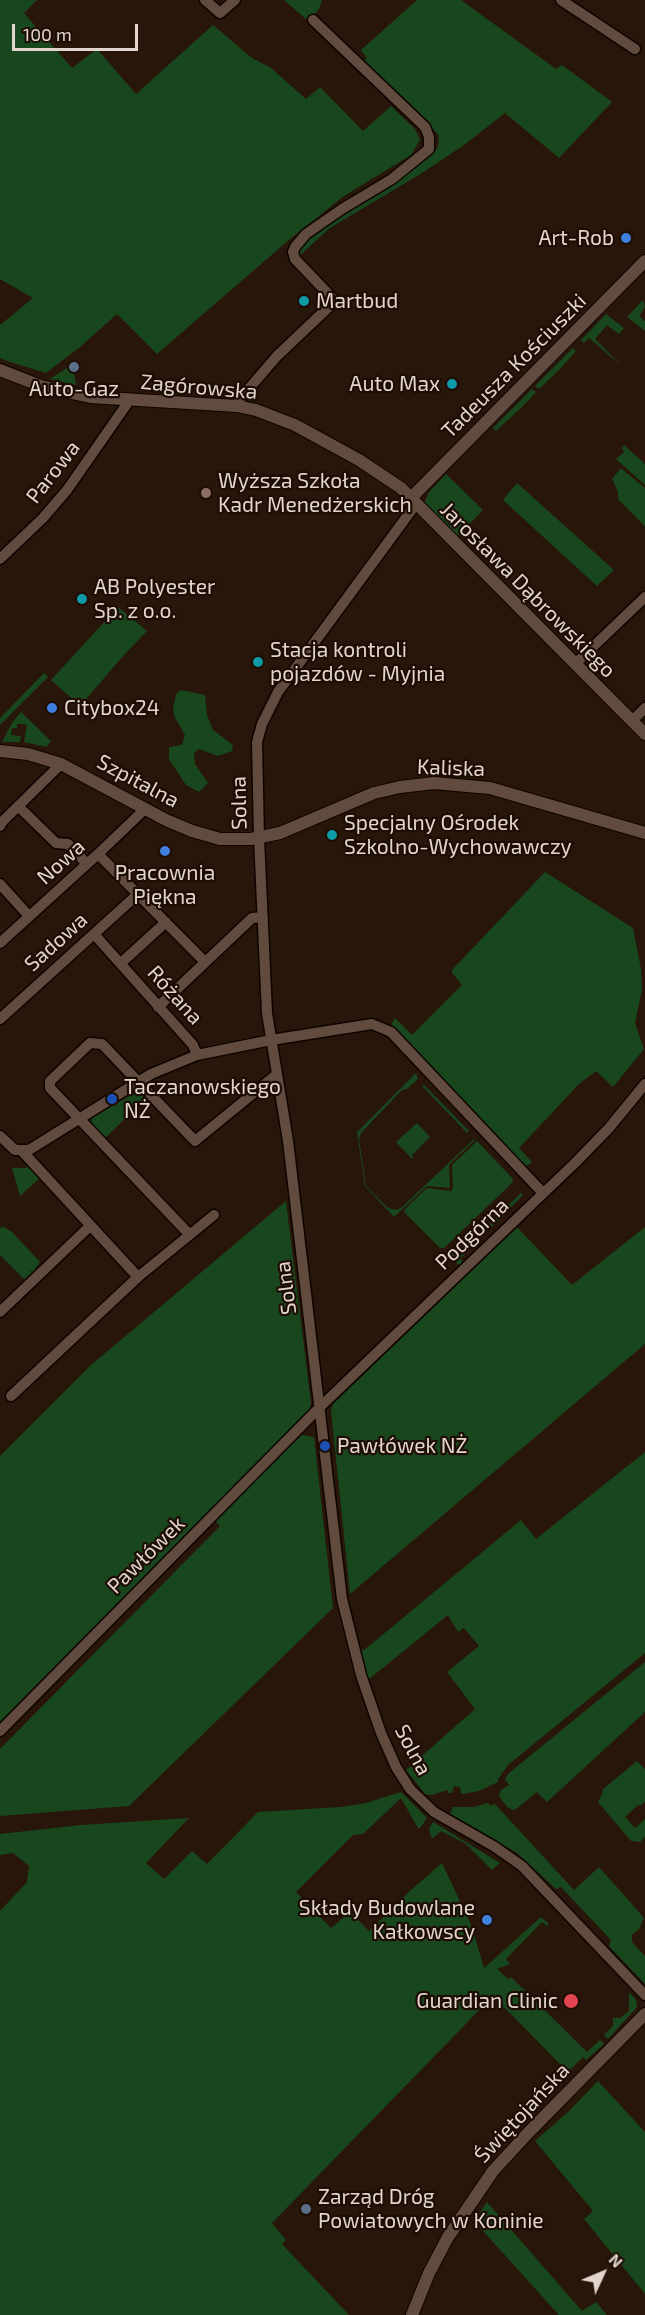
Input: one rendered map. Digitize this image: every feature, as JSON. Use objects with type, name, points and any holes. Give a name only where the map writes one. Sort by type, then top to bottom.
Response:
[{"type":"street","points":[[205,0],[220,14],[235,0]]},
{"type":"street","points":[[561,0],[635,49]]},
{"type":"street","points":[[574,9],[581,0]]},
{"type":"street","points":[[237,406],[240,399],[277,356],[335,301],[295,259],[293,252],[295,247],[306,234],[392,179],[429,149],[429,137],[425,126],[313,20]]},
{"type":"street","name":"Tadeusza Kościuszki","points":[[413,501],[645,261]]},
{"type":"street","name":"Zagórowska","points":[[0,370],[25,381],[69,393],[129,401],[237,406],[266,413],[304,430],[382,474],[413,501]]},
{"type":"street","name":"Parowa","points":[[0,559],[43,518],[67,490],[129,401]]},
{"type":"street","name":"Jarosława Dąbrowskiego","points":[[413,501],[645,734]]},
{"type":"street","name":"Solna","points":[[413,501],[282,687],[270,708],[257,742],[267,1013],[288,1141],[345,1611],[361,1675],[381,1733],[396,1767],[410,1789],[434,1812],[501,1851],[522,1866],[645,1995]]},
{"type":"street","points":[[575,664],[645,597]]},
{"type":"street","points":[[632,721],[645,708]]},
{"type":"street","name":"Szpitalna","points":[[0,751],[28,754],[61,764],[166,820],[205,835],[232,840],[259,838]]},
{"type":"street","points":[[0,826],[61,764]]},
{"type":"street","name":"Kaliska","points":[[259,838],[292,829],[374,793],[434,783],[489,788],[645,833]]},
{"type":"street","points":[[18,806],[56,843],[68,844],[87,864]]},
{"type":"street","name":"Nowa","points":[[0,943],[146,808]]},
{"type":"street","points":[[98,854],[205,962]]},
{"type":"street","points":[[0,884],[30,916]]},
{"type":"street","name":"Sadowa","points":[[0,1019],[138,894]]},
{"type":"street","points":[[158,1008],[252,918],[262,917]]},
{"type":"street","name":"Różana","points":[[121,963],[166,922]]},
{"type":"street","name":"Różana","points":[[94,934],[193,1045],[197,1055]]},
{"type":"street","points":[[0,1136],[10,1147],[22,1151],[29,1150],[151,1074],[197,1055],[271,1040],[372,1024],[391,1032],[543,1193]]},
{"type":"street","points":[[189,1234],[51,1088],[50,1081],[90,1043],[102,1044],[140,1081],[195,1141],[277,1074]]},
{"type":"street","name":"Podgórna","points":[[320,1407],[609,1128],[645,1084]]},
{"type":"street","points":[[22,1151],[138,1277]]},
{"type":"street","points":[[11,1396],[138,1277],[214,1215]]},
{"type":"street","points":[[0,1312],[90,1226]]},
{"type":"street","name":"Pawłówek","points":[[0,1731],[320,1407]]},
{"type":"street","name":"Świętojańska","points":[[412,2315],[442,2248],[464,2211],[493,2171],[645,2014]]},
{"type":"green space","points":[[0,0],[37,0],[24,13],[72,68],[97,49],[136,94],[213,25],[252,58],[271,68],[306,99],[320,87],[363,131],[391,106],[415,129],[420,140],[411,155],[344,196],[290,239],[157,354],[117,314],[46,373],[7,361],[0,358],[0,325],[33,298],[0,279]]},
{"type":"green space","points":[[284,0],[322,0],[319,9],[308,21]]},
{"type":"green space","points":[[417,0],[461,0],[556,69],[562,65],[612,102],[559,158],[505,113],[464,145],[422,173],[330,228],[299,256],[299,249],[311,233],[430,157],[438,147],[439,136],[425,120],[362,63],[367,58],[361,50]]},
{"type":"green space","points":[[643,300],[645,307],[639,316],[645,321],[645,331],[627,317]]},
{"type":"green space","points":[[603,311],[503,415],[501,414]]},
{"type":"green space","points":[[606,314],[624,328],[619,334],[607,325],[595,339],[622,366],[589,338],[584,343],[581,340]]},
{"type":"green space","points":[[573,348],[576,351],[560,369],[539,389],[535,386]]},
{"type":"green space","points":[[70,366],[74,372],[76,385],[50,379]]},
{"type":"green space","points":[[532,389],[536,392],[496,431],[493,428]]},
{"type":"green space","points":[[624,445],[645,464],[645,485],[616,459],[624,452],[622,448]]},
{"type":"green space","points":[[620,469],[645,488],[645,526],[618,499],[618,492],[612,479]]},
{"type":"green space","points":[[446,474],[483,510],[457,537],[426,506],[425,501],[429,492]]},
{"type":"green space","points":[[517,483],[614,570],[597,586],[503,500]]},
{"type":"green space","points":[[118,607],[147,631],[76,711],[79,705],[51,680]]},
{"type":"green space","points":[[44,673],[48,677],[0,725],[0,718]]},
{"type":"green space","points":[[181,690],[205,695],[207,715],[213,730],[233,745],[232,751],[218,756],[199,749],[194,753],[195,764],[208,783],[199,792],[186,785],[169,759],[169,747],[182,745],[185,735],[175,718],[173,709],[176,694]]},
{"type":"green space","points":[[21,712],[51,741],[47,747],[24,742],[27,725],[23,724],[17,724],[17,728],[12,728],[11,735],[21,736],[20,742],[2,742]]},
{"type":"green space","points":[[545,872],[633,928],[641,969],[642,989],[635,1023],[644,1049],[613,1087],[596,1071],[580,1083],[519,1148],[532,1162],[524,1168],[391,1028],[395,1018],[412,1035],[462,985],[452,970]]},
{"type":"green space","points":[[416,1073],[418,1079],[407,1089],[402,1090],[361,1133],[359,1139],[366,1186],[388,1208],[397,1210],[475,1140],[449,1165],[450,1188],[427,1186],[394,1217],[365,1186],[357,1132]]},
{"type":"green space","points":[[424,1085],[469,1131],[467,1133],[422,1086]]},
{"type":"green space","points":[[141,1091],[151,1102],[140,1104],[103,1140],[90,1126],[92,1118]]},
{"type":"green space","points":[[417,1123],[430,1137],[412,1155],[412,1159],[396,1142]]},
{"type":"green space","points":[[477,1141],[513,1179],[512,1183],[444,1248],[440,1248],[404,1212],[405,1209],[427,1188],[451,1191],[453,1188],[452,1165]]},
{"type":"green space","points":[[28,1166],[39,1179],[20,1196],[12,1168]]},
{"type":"green space","points":[[521,1193],[523,1195],[460,1259],[465,1264],[459,1265],[451,1259],[452,1251],[457,1255]]},
{"type":"green space","points":[[286,1201],[311,1403],[309,1410],[0,1722],[0,1456],[91,1365]]},
{"type":"green space","points":[[2,1226],[12,1232],[40,1262],[33,1272],[29,1270],[32,1273],[25,1280],[0,1255]]},
{"type":"green space","points":[[517,1227],[572,1285],[645,1227],[645,1344],[350,1594],[331,1411],[333,1404]]},
{"type":"green space","points":[[302,1435],[314,1437],[333,1608],[129,1806],[0,1816],[0,1749],[220,1526],[215,1520]]},
{"type":"green space","points":[[645,1452],[645,1653],[508,1765],[498,1782],[479,1791],[463,1794],[460,1787],[454,1786],[452,1793],[447,1790],[432,1795],[425,1794],[406,1770],[475,1709],[447,1672],[479,1646],[464,1628],[458,1632],[448,1615],[368,1680],[360,1655],[363,1648],[363,1651],[521,1520],[536,1539]]},
{"type":"green space","points":[[645,1662],[645,1712],[547,1802],[537,1792],[516,1809],[507,1807],[499,1796],[500,1791],[509,1785],[505,1779],[509,1773]]},
{"type":"green space","points":[[637,1761],[645,1769],[645,1802],[625,1817],[635,1828],[645,1819],[645,1837],[640,1842],[631,1841],[598,1802],[602,1790]]},
{"type":"green space","points":[[401,1792],[427,1818],[420,1828],[401,1798],[363,1834],[353,1835],[296,1892],[331,1928],[350,1912],[369,1931],[442,1863],[472,1927],[484,1968],[541,1917],[549,1924],[547,1926],[542,1922],[506,1959],[510,1964],[497,1969],[508,1979],[511,1977],[587,2052],[600,2040],[604,2044],[586,2060],[583,2057],[568,2072],[493,1996],[272,2223],[286,2240],[282,2244],[349,2315],[0,2315],[0,1911],[27,1882],[29,1866],[13,1853],[0,1855],[0,1834],[81,1825],[189,1818],[146,1863],[164,1879],[192,1851],[207,1864],[258,1812],[341,1807],[366,1803]]},
{"type":"green space","points":[[487,1803],[492,1806],[494,1803],[574,1890],[599,1867],[631,1903],[644,1918],[639,1929],[632,1935],[632,1942],[645,1956],[645,1984],[609,1946],[611,1940],[561,1887],[556,1889],[517,1853],[450,1814],[453,1807],[474,1807]]},
{"type":"green space","points":[[433,1822],[500,1863],[492,1870],[466,1844],[441,1831],[432,1839],[429,1829]]},
{"type":"green space","points":[[629,1992],[636,2000],[637,2007],[608,2039],[604,2035],[613,2026],[613,2018],[620,2018],[629,2011]]},
{"type":"green space","points":[[598,2081],[645,2132],[645,2294],[584,2219],[593,2211],[535,2141]]},
{"type":"green space","points":[[487,2202],[582,2311],[596,2302],[607,2315],[559,2315],[474,2221]]},
{"type":"place","name":"Art-Rob","points":[[626,238]]},
{"type":"place","name":"Martbud","points":[[304,301]]},
{"type":"place","name":"Auto-Gaz","points":[[74,367]]},
{"type":"place","name":"Auto Max","points":[[452,384]]},
{"type":"place","name":"Wyższa Szkoła Kadr Menedżerskich","points":[[206,493]]},
{"type":"place","name":"AB Polyester Sp. z o.o.","points":[[82,599]]},
{"type":"place","name":"Stacja kontroli pojazdów - Myjnia","points":[[258,662]]},
{"type":"place","name":"Citybox24","points":[[52,708]]},
{"type":"place","name":"Specjalny Ośrodek Szkolno-Wychowawczy","points":[[332,835]]},
{"type":"place","name":"Pracownia Piękna","points":[[165,851]]},
{"type":"place","name":"Taczanowskiego NŻ","points":[[112,1099]]},
{"type":"place","name":"Pawłówek NŻ","points":[[325,1446]]},
{"type":"place","name":"Składy Budowlane Kałkowscy","points":[[487,1920]]},
{"type":"place","name":"Guardian Clinic","points":[[571,2001]]},
{"type":"place","name":"Zarząd Dróg Powiatowych w Koninie","points":[[306,2209]]}]
